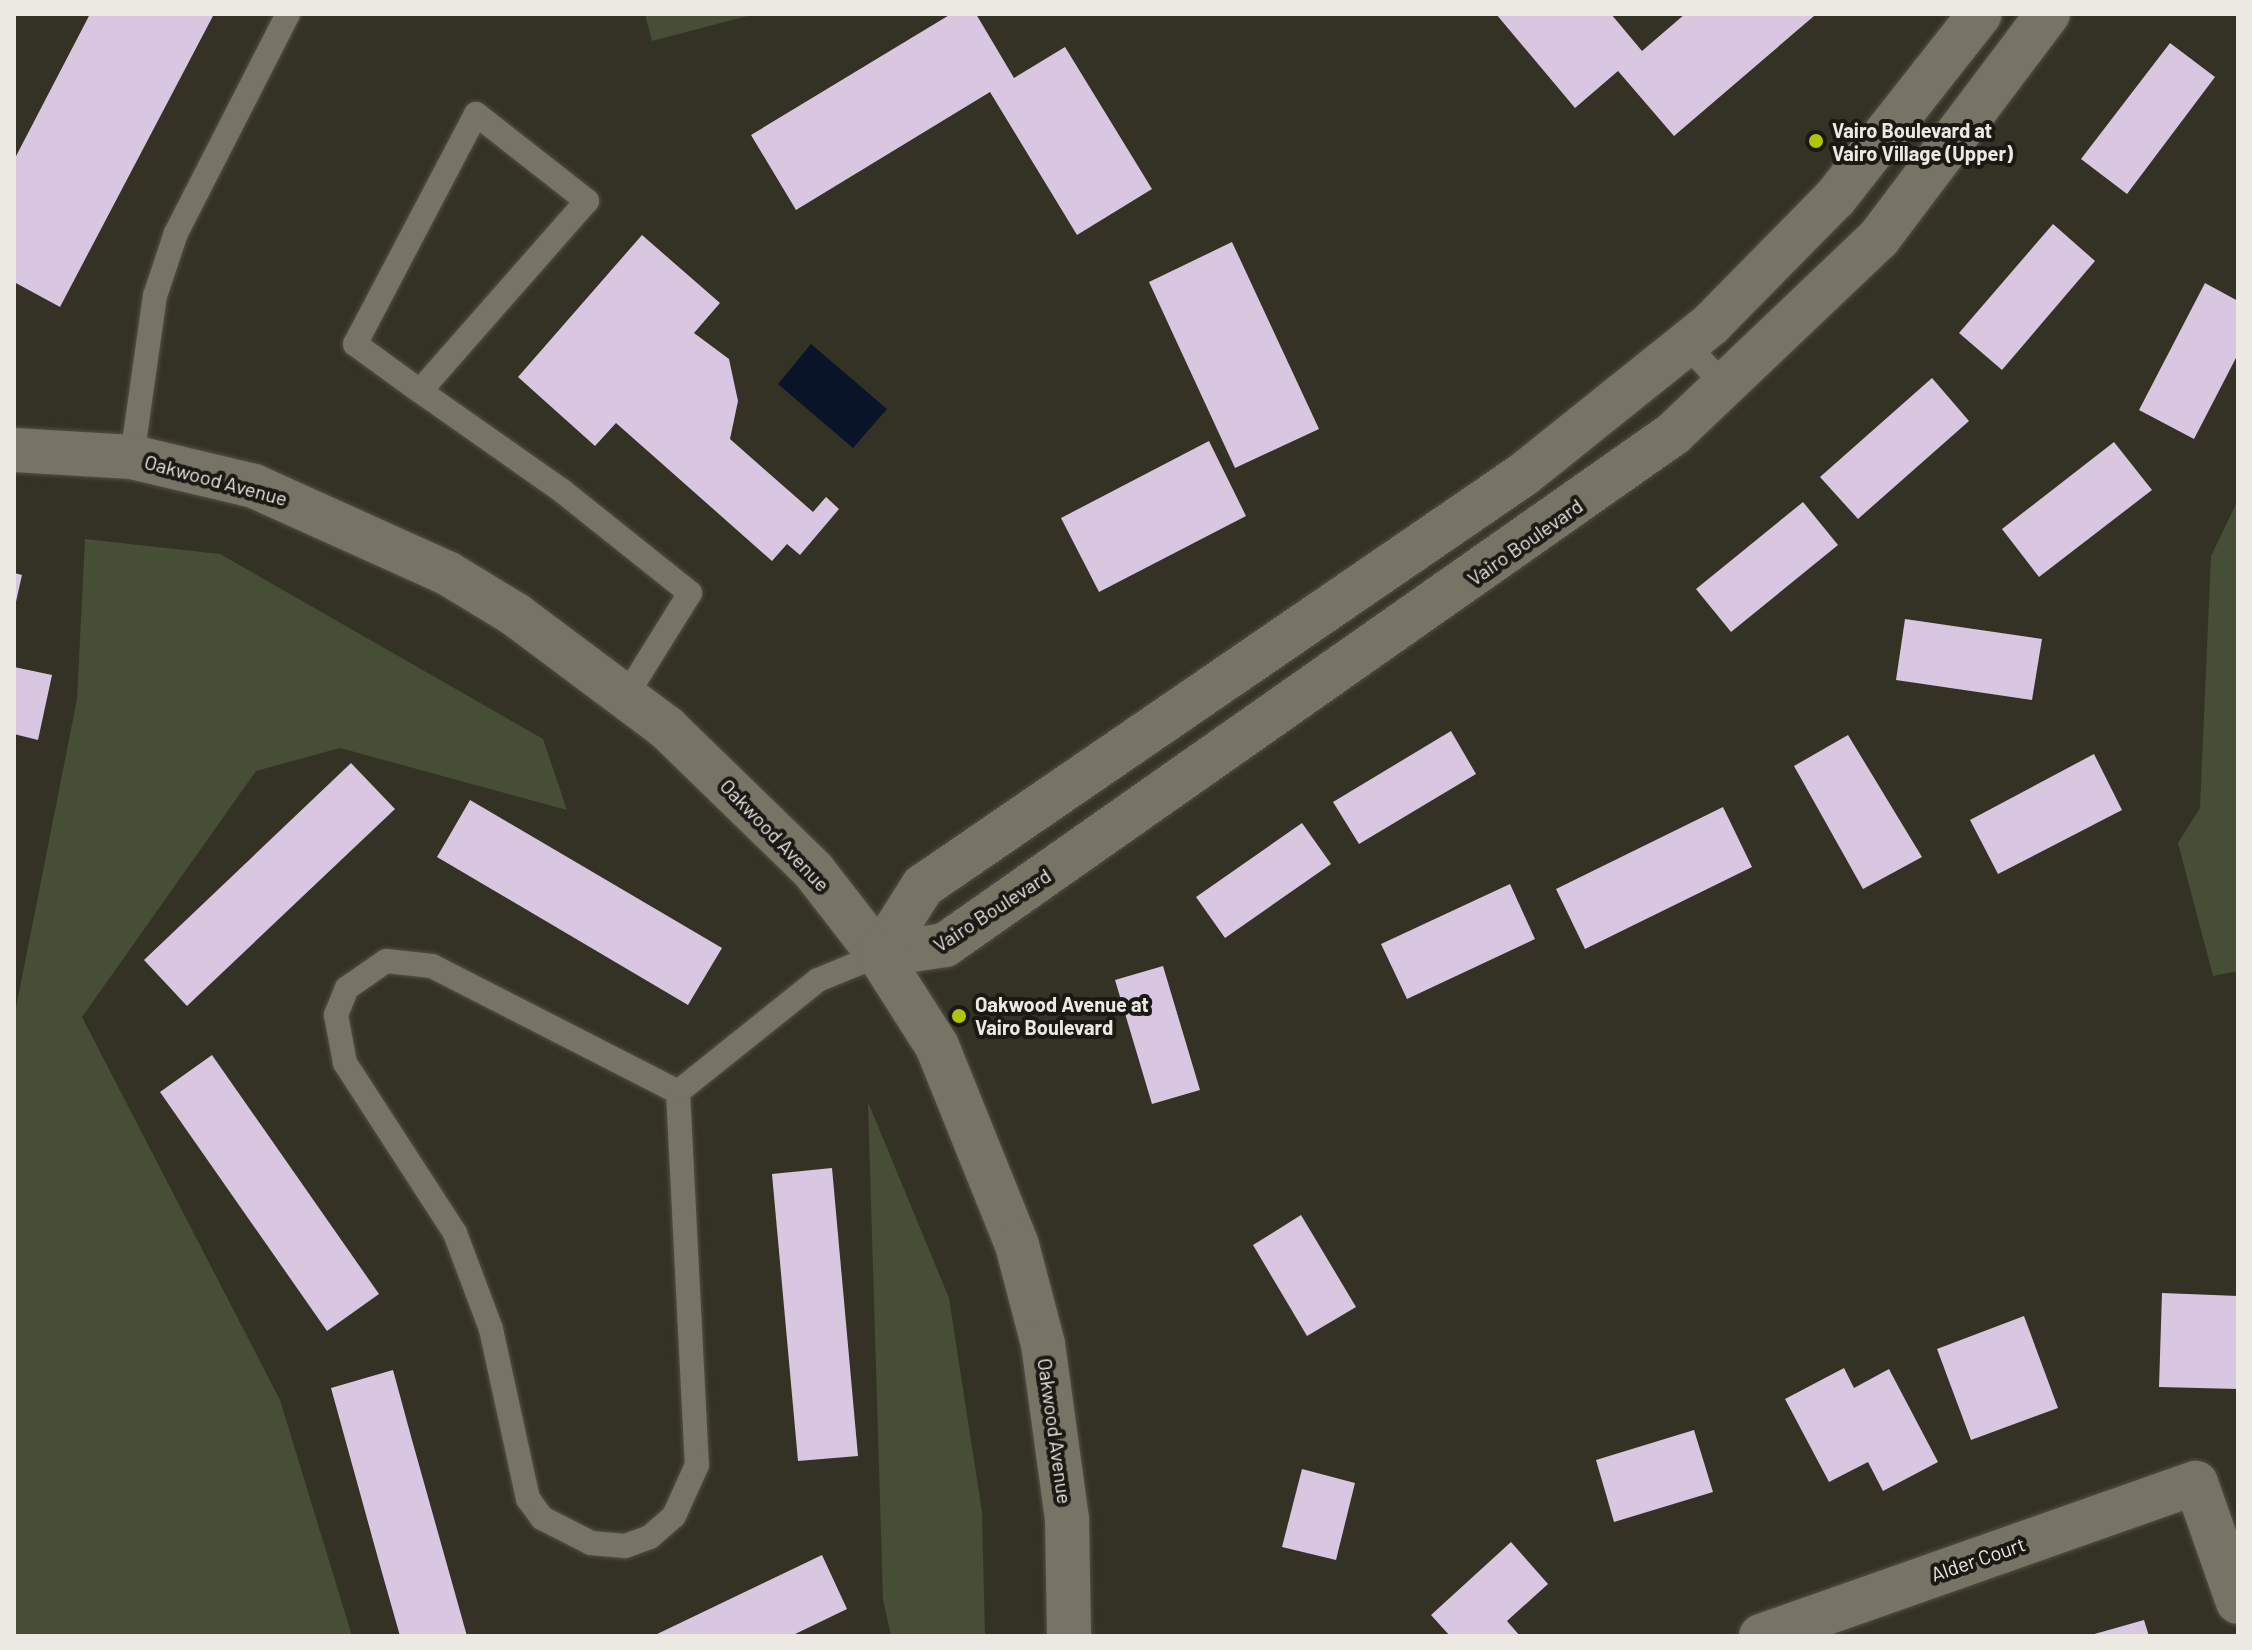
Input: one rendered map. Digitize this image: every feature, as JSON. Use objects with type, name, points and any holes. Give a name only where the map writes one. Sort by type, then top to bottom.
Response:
[{"type":"street","points":[[879,955],[923,886],[1524,474],[1686,344],[1835,198],[1980,14]]},
{"type":"street","name":"Vairo Boulevard","points":[[879,955],[945,945],[1558,521],[1726,387],[1879,238],[2048,14]]},
{"type":"street","name":"Oakwood Avenue","points":[[14,450],[132,457],[254,486],[435,567],[516,615],[626,696],[743,798],[813,870],[879,955],[937,1046],[1017,1245],[1043,1344],[1067,1519],[1069,1636]]},
{"type":"street","name":"Alder Court","points":[[1761,1636],[2196,1483],[2238,1602]]},
{"type":"lane","points":[[132,457],[155,296],[176,233],[288,14]]},
{"type":"lane","points":[[420,391],[587,201],[476,114],[355,344],[690,593],[626,696]]},
{"type":"lane","points":[[1686,344],[1726,387]]},
{"type":"lane","points":[[1524,474],[1558,521]]},
{"type":"lane","points":[[678,1092],[818,980],[879,955]]},
{"type":"lane","points":[[408,959],[678,1092],[697,1465],[674,1516],[650,1537],[625,1546],[591,1543],[542,1518],[528,1499],[491,1329],[455,1233],[345,1063],[336,1015],[364,971],[408,959]]},
{"type":"green space","points":[[645,14],[755,14],[652,41]]},
{"type":"green space","points":[[2238,500],[2238,971],[2213,976],[2178,843],[2200,808],[2211,556]]},
{"type":"green space","points":[[85,539],[220,554],[543,739],[567,810],[340,748],[256,771],[82,1017],[280,1400],[352,1636],[14,1636],[14,1018],[77,699]]},
{"type":"green space","points":[[868,1102],[949,1298],[982,1512],[985,1636],[891,1636],[883,1600]]},
{"type":"water","points":[[811,344],[887,409],[853,448],[778,384]]},
{"type":"building","points":[[90,14],[214,14],[60,307],[14,282],[14,160]]},
{"type":"building","points":[[951,14],[976,14],[1014,78],[1065,47],[1152,189],[1077,235],[990,92],[796,210],[751,135]]},
{"type":"building","points":[[1496,14],[1611,14],[1642,51],[1685,14],[1814,16],[1674,136],[1618,71],[1575,108]]},
{"type":"building","points":[[2170,43],[2215,77],[2127,194],[2081,159]]},
{"type":"building","points":[[2053,224],[2095,261],[2002,370],[1959,333]]},
{"type":"building","points":[[642,235],[720,303],[694,333],[729,359],[738,401],[730,439],[813,512],[826,497],[839,509],[800,555],[787,544],[772,561],[616,423],[595,446],[518,377]]},
{"type":"building","points":[[1232,242],[1319,429],[1235,468],[1149,282]]},
{"type":"building","points":[[2205,283],[2238,301],[2238,354],[2194,439],[2139,410]]},
{"type":"building","points":[[1932,378],[1969,421],[1858,519],[1820,477]]},
{"type":"building","points":[[1209,441],[1246,516],[1099,592],[1061,518]]},
{"type":"building","points":[[2114,442],[2152,490],[2039,577],[2002,529]]},
{"type":"building","points":[[1803,502],[1838,545],[1731,632],[1696,589]]},
{"type":"building","points":[[14,573],[22,575],[15,606],[14,605]]},
{"type":"building","points":[[1905,619],[2042,639],[2032,700],[1896,680]]},
{"type":"building","points":[[14,667],[52,675],[38,740],[14,734]]},
{"type":"building","points":[[1451,731],[1476,774],[1359,844],[1333,802]]},
{"type":"building","points":[[1848,735],[1922,857],[1863,889],[1794,766]]},
{"type":"building","points":[[2094,754],[2122,810],[1998,874],[1970,820]]},
{"type":"building","points":[[351,763],[395,809],[187,1006],[144,960]]},
{"type":"building","points":[[470,800],[722,948],[688,1005],[437,857]]},
{"type":"building","points":[[1723,807],[1752,867],[1585,949],[1556,889]]},
{"type":"building","points":[[1302,823],[1331,864],[1225,938],[1196,897]]},
{"type":"building","points":[[1510,884],[1535,939],[1407,999],[1381,944]]},
{"type":"building","points":[[1163,966],[1200,1090],[1152,1104],[1115,980]]},
{"type":"building","points":[[212,1055],[379,1294],[327,1331],[160,1092]]},
{"type":"building","points":[[832,1168],[858,1456],[798,1461],[772,1174]]},
{"type":"building","points":[[1301,1215],[1356,1307],[1307,1336],[1253,1245]]},
{"type":"building","points":[[2162,1293],[2238,1296],[2238,1389],[2159,1387]]},
{"type":"building","points":[[2024,1316],[2058,1408],[1971,1440],[1937,1349]]},
{"type":"building","points":[[1844,1368],[1854,1388],[1889,1369],[1938,1462],[1883,1491],[1868,1462],[1829,1482],[1785,1399]]},
{"type":"building","points":[[393,1370],[467,1636],[400,1636],[379,1562],[331,1388]]},
{"type":"building","points":[[1694,1430],[1713,1492],[1614,1522],[1596,1460]]},
{"type":"building","points":[[1302,1469],[1355,1483],[1336,1560],[1282,1547]]},
{"type":"building","points":[[1511,1542],[1548,1584],[1507,1621],[1520,1636],[1450,1636],[1431,1615]]},
{"type":"building","points":[[822,1555],[847,1609],[791,1636],[653,1636]]},
{"type":"building","points":[[2144,1620],[2149,1636],[2091,1636],[2091,1635]]},
{"type":"place","name":"Vairo Boulevard at Vairo Village (Upper)","points":[[1816,141]]},
{"type":"place","name":"Oakwood Avenue at Vairo Boulevard","points":[[959,1016]]}]
